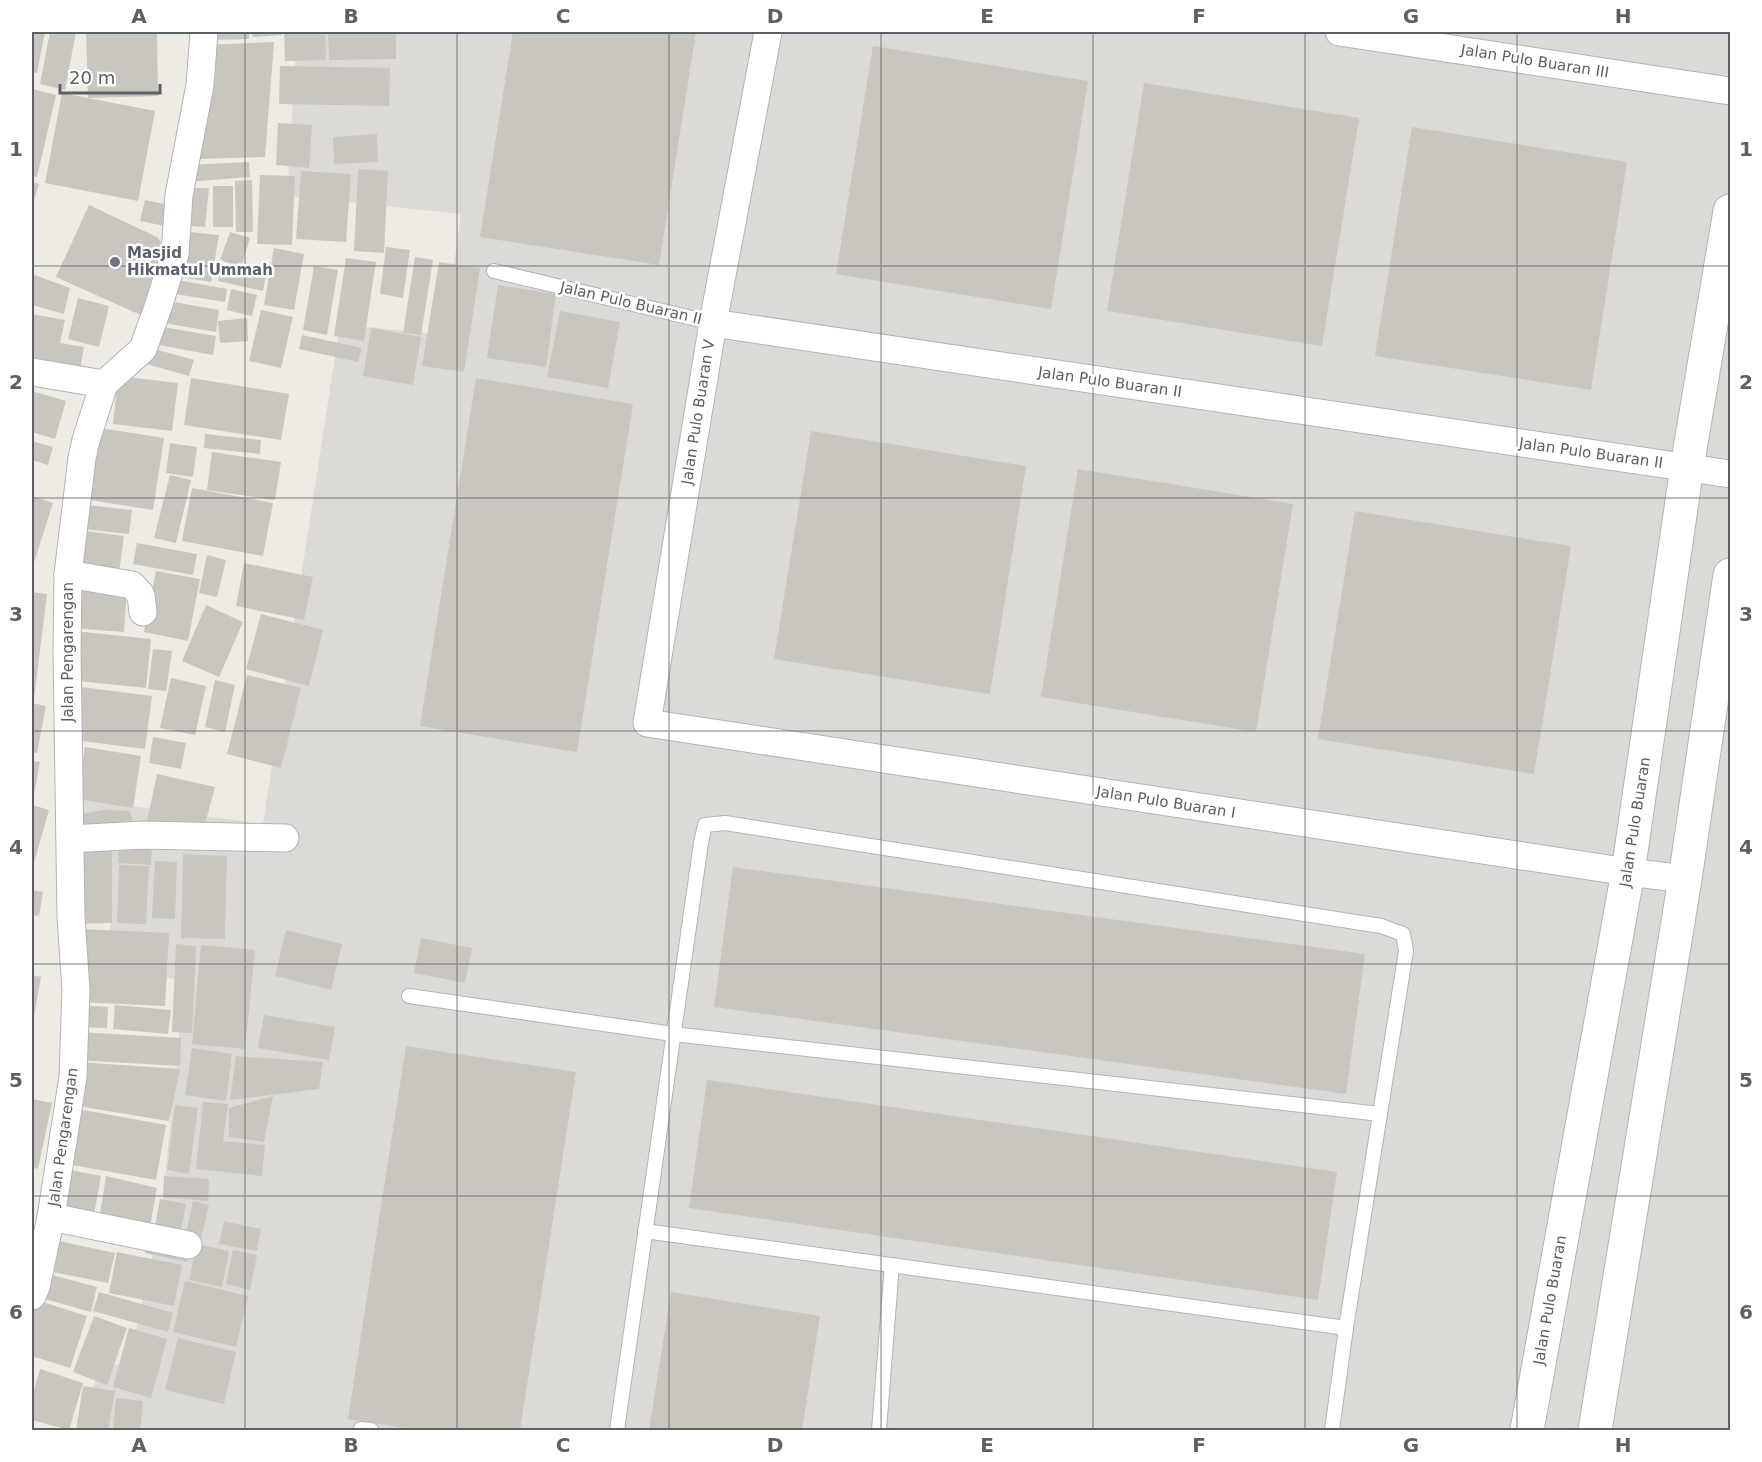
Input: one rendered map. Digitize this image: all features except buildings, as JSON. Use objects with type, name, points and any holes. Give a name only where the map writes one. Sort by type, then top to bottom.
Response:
[{"type":"street","points":[[32,372],[104,384],[143,349],[159,308],[175,254],[179,195],[200,85],[204,32]]},
{"type":"street","name":"Jalan Pulo Buaran V","points":[[647,723],[713,323],[768,32]]},
{"type":"street","name":"Jalan Pulo Buaran III","points":[[1339,32],[1731,91]]},
{"type":"street","name":"Jalan Pulo Buaran","points":[[1527,1431],[1628,872],[1687,467],[1731,211]]},
{"type":"street","name":"Jalan Pulo Buaran II","points":[[713,323],[1731,474]]},
{"type":"street","name":"Jalan Pengarengan","points":[[32,1296],[51,1217],[73,1066],[76,990],[71,917],[68,574],[82,458],[104,384]]},
{"type":"street","points":[[68,574],[132,585],[141,595],[143,612]]},
{"type":"street","points":[[1595,1431],[1685,879],[1731,575]]},
{"type":"street","name":"Jalan Pulo Buaran I","points":[[647,723],[1685,879]]},
{"type":"street","points":[[70,839],[143,835],[285,838]]},
{"type":"street","points":[[51,1217],[188,1245]]},
{"type":"lane","name":"Jalan Pulo Buaran II","points":[[494,271],[713,323]]},
{"type":"lane","points":[[617,1431],[701,843],[705,825],[725,823],[1381,926],[1403,934],[1406,951],[1346,1328],[1332,1431]]},
{"type":"lane","points":[[409,996],[673,1034],[1380,1114]]},
{"type":"lane","points":[[645,1231],[1346,1328]]},
{"type":"lane","points":[[879,1431],[892,1265]]},
{"type":"shaded area","points":[[297,32],[1730,32],[1730,1430],[84,1430],[98,1366],[128,1364],[161,1219],[184,981],[111,965],[110,901],[72,798],[263,824],[340,324],[444,335],[461,214],[287,196]]},
{"type":"place","name":"Masjid Hikmatul Ummah","points":[[115,262]]}]
